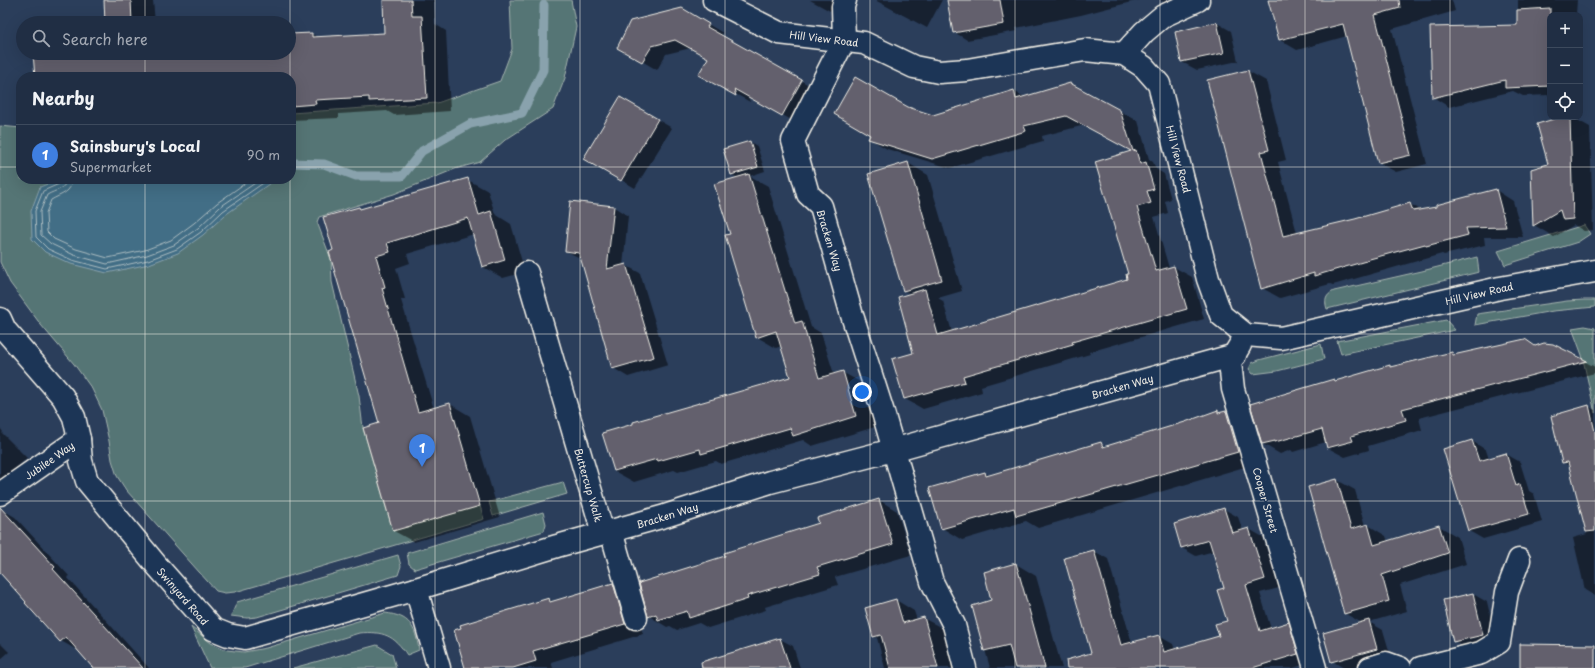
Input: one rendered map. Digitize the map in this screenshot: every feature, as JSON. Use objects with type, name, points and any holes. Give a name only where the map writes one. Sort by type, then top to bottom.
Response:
[{"type":"street","name":"Hill View Road","points":[[714,0],[779,33],[864,43],[914,67],[939,72],[967,70],[1085,50],[1124,54],[1144,67],[1159,84],[1210,283],[1221,316],[1246,335],[1281,338],[1500,288],[1595,271]]},
{"type":"street","points":[[844,40],[843,7],[845,0]]},
{"type":"street","points":[[1124,54],[1144,32],[1163,16],[1198,0]]},
{"type":"street","name":"Bracken Way","points":[[844,40],[793,141],[808,194],[821,206],[932,582],[954,625],[965,668]]},
{"type":"street","name":"Buttercup Walk","points":[[416,589],[607,532],[527,274]]},
{"type":"street","name":"Swinyard Road","points":[[0,319],[5,330],[63,397],[74,417],[79,439],[81,461],[86,481],[158,567],[213,629],[228,635],[245,638],[416,589]]},
{"type":"street","name":"Cooper Street","points":[[1246,335],[1230,362],[1233,390],[1315,668]]},
{"type":"street","name":"Bracken Way","points":[[607,532],[665,516],[770,482],[893,450],[1235,355]]},
{"type":"street","name":"Jubilee Way","points":[[0,494],[79,439]]},
{"type":"street","points":[[607,532],[636,618]]},
{"type":"street","points":[[1421,668],[1481,654],[1499,642],[1507,592],[1519,560]]},
{"type":"street","points":[[416,589],[440,668]]},
{"type":"street","points":[[1370,668],[1386,663],[1400,668]]},
{"type":"green space","points":[[510,0],[571,0],[576,27],[565,78],[553,109],[505,140],[480,162],[455,169],[394,194],[319,217],[317,222],[331,259],[332,282],[359,396],[363,428],[393,531],[480,506],[484,519],[235,592],[225,593],[216,591],[126,490],[117,476],[112,460],[102,410],[92,389],[10,283],[0,262],[0,126],[16,128],[16,184],[296,184],[296,113],[437,103],[500,81],[512,49]]},
{"type":"green space","points":[[1584,225],[1590,234],[1578,242],[1505,265],[1498,251]]},
{"type":"green space","points":[[1477,257],[1479,272],[1327,309],[1326,298],[1334,291]]},
{"type":"green space","points":[[1595,300],[1595,307],[1553,311],[1475,325],[1477,314],[1567,301]]},
{"type":"green space","points":[[1446,320],[1455,330],[1341,354],[1337,341]]},
{"type":"green space","points":[[1585,326],[1595,328],[1595,413],[1582,355],[1572,328]]},
{"type":"green space","points":[[1321,344],[1324,359],[1277,371],[1253,374],[1249,369],[1252,363],[1259,360]]},
{"type":"green space","points":[[563,482],[567,494],[493,516],[489,502]]},
{"type":"green space","points":[[543,512],[546,524],[544,531],[415,569],[409,564],[407,553]]},
{"type":"green space","points":[[398,555],[401,566],[398,575],[257,617],[247,618],[231,616],[237,602]]},
{"type":"green space","points":[[385,613],[400,617],[410,624],[416,635],[419,650],[407,655],[397,643],[387,636],[375,633],[359,633],[245,668],[210,668],[191,627],[211,643],[227,650],[244,652],[266,648]]},
{"type":"green space","points":[[377,645],[392,654],[396,668],[293,668]]},
{"type":"water","points":[[48,184],[269,184],[225,215],[203,235],[178,253],[149,264],[107,273],[71,264],[45,252],[32,239],[31,211],[40,187]]},
{"type":"building","points":[[104,0],[131,0],[132,16],[105,16]]},
{"type":"building","points":[[383,0],[411,0],[412,16],[422,16],[427,98],[369,101],[369,97],[315,100],[316,104],[296,106],[296,72],[35,72],[34,60],[296,60],[296,34],[312,33],[312,37],[384,33]]},
{"type":"building","points":[[947,0],[1000,0],[1004,24],[953,33]]},
{"type":"building","points":[[1268,0],[1399,0],[1400,8],[1375,15],[1411,155],[1378,163],[1343,24],[1279,40]]},
{"type":"building","points":[[682,8],[709,24],[707,27],[802,80],[782,116],[734,89],[736,96],[698,75],[708,58],[675,40],[652,46],[642,62],[617,48],[630,21]]},
{"type":"building","points":[[1550,8],[1550,12],[1547,12],[1547,86],[1505,88],[1505,80],[1432,98],[1430,27],[1517,25],[1517,10]]},
{"type":"building","points":[[1217,22],[1224,53],[1181,62],[1175,32]]},
{"type":"building","points":[[1248,70],[1269,150],[1261,152],[1283,236],[1355,219],[1410,203],[1413,211],[1436,207],[1436,205],[1496,189],[1506,227],[1466,228],[1468,235],[1426,246],[1425,244],[1314,276],[1314,273],[1261,289],[1207,80]]},
{"type":"building","points":[[855,77],[908,107],[933,115],[1014,90],[1016,99],[1070,83],[1120,110],[1133,151],[1136,150],[1140,164],[1146,162],[1154,189],[1147,191],[1151,203],[1137,207],[1156,271],[1174,266],[1187,309],[1072,342],[1073,344],[963,376],[965,382],[904,399],[892,359],[913,353],[898,297],[925,289],[938,335],[1127,279],[1126,274],[1128,274],[1095,162],[1131,151],[1066,116],[1024,126],[1026,131],[932,159],[868,139],[870,135],[834,114]]},
{"type":"building","points":[[620,97],[658,119],[621,181],[583,159]]},
{"type":"building","points":[[1551,120],[1570,120],[1573,219],[1563,220],[1560,210],[1533,226],[1531,169],[1548,164],[1537,124]]},
{"type":"building","points":[[750,141],[758,167],[731,175],[723,149]]},
{"type":"building","points":[[908,162],[942,280],[903,291],[868,174]]},
{"type":"building","points":[[749,174],[795,323],[802,321],[819,378],[843,371],[856,416],[793,436],[790,428],[701,454],[700,449],[658,461],[657,459],[614,471],[602,433],[633,424],[633,422],[790,377],[776,331],[756,338],[725,235],[730,234],[714,184]]},
{"type":"building","points":[[468,178],[479,215],[491,211],[505,260],[482,267],[468,218],[387,243],[390,252],[376,256],[385,287],[382,288],[418,412],[450,403],[480,506],[393,531],[363,428],[379,423],[329,252],[333,250],[323,217],[359,207],[360,209]]},
{"type":"building","points":[[570,201],[614,206],[607,269],[626,264],[654,357],[612,369],[579,253],[565,251]]},
{"type":"building","points":[[1525,339],[1535,346],[1544,343],[1553,344],[1587,361],[1402,409],[1406,420],[1351,436],[1353,441],[1327,448],[1322,429],[1275,442],[1262,444],[1250,404],[1334,379],[1335,381],[1390,365],[1390,367],[1452,352],[1453,355]]},
{"type":"building","points":[[1589,405],[1595,432],[1595,531],[1586,532],[1568,462],[1562,463],[1551,416]]},
{"type":"building","points":[[1218,410],[1218,413],[1226,411],[1238,452],[1016,516],[1014,508],[941,529],[929,488],[985,472],[986,476],[1101,442],[1103,447],[1185,422]]},
{"type":"building","points":[[1472,440],[1479,461],[1506,453],[1516,486],[1520,484],[1529,514],[1468,531],[1443,449]]},
{"type":"building","points":[[1337,479],[1351,529],[1368,524],[1374,545],[1439,525],[1448,553],[1382,575],[1389,601],[1344,614],[1308,487]]},
{"type":"building","points":[[879,499],[893,544],[817,567],[820,574],[747,596],[748,599],[689,618],[687,611],[658,620],[656,614],[648,617],[639,583],[725,556],[724,553],[819,523],[817,518]]},
{"type":"building","points":[[0,507],[55,567],[53,569],[143,668],[93,668],[66,637],[60,642],[25,603],[26,602],[0,573]]},
{"type":"building","points":[[1224,508],[1232,533],[1249,528],[1265,579],[1246,585],[1260,631],[1289,622],[1298,654],[1252,668],[1067,668],[1066,660],[1091,653],[1064,558],[1094,550],[1121,645],[1159,635],[1164,652],[1219,636],[1215,624],[1227,621],[1217,590],[1224,588],[1209,540],[1181,548],[1174,524]]},
{"type":"building","points":[[1016,563],[1045,668],[1015,668],[1009,645],[984,651],[972,606],[991,600],[984,572]]},
{"type":"building","points":[[613,583],[625,624],[533,651],[536,661],[513,668],[465,668],[454,630],[461,628],[460,625],[549,598],[550,602]]},
{"type":"building","points":[[1473,593],[1483,635],[1453,642],[1443,600]]},
{"type":"building","points":[[896,599],[903,623],[924,617],[938,668],[890,668],[881,635],[873,637],[865,608]]},
{"type":"building","points":[[1369,620],[1377,649],[1331,662],[1323,633]]},
{"type":"building","points":[[780,638],[790,668],[702,668],[701,662]]},
{"type":"building","points":[[1520,644],[1595,645],[1595,668],[1520,668]]},
{"type":"waterway","points":[[296,163],[324,164],[356,176],[402,176],[422,151],[470,124],[522,113],[543,70],[544,5]]},
{"type":"place","name":"Sainsbury's Local","points":[[422,467]]}]
